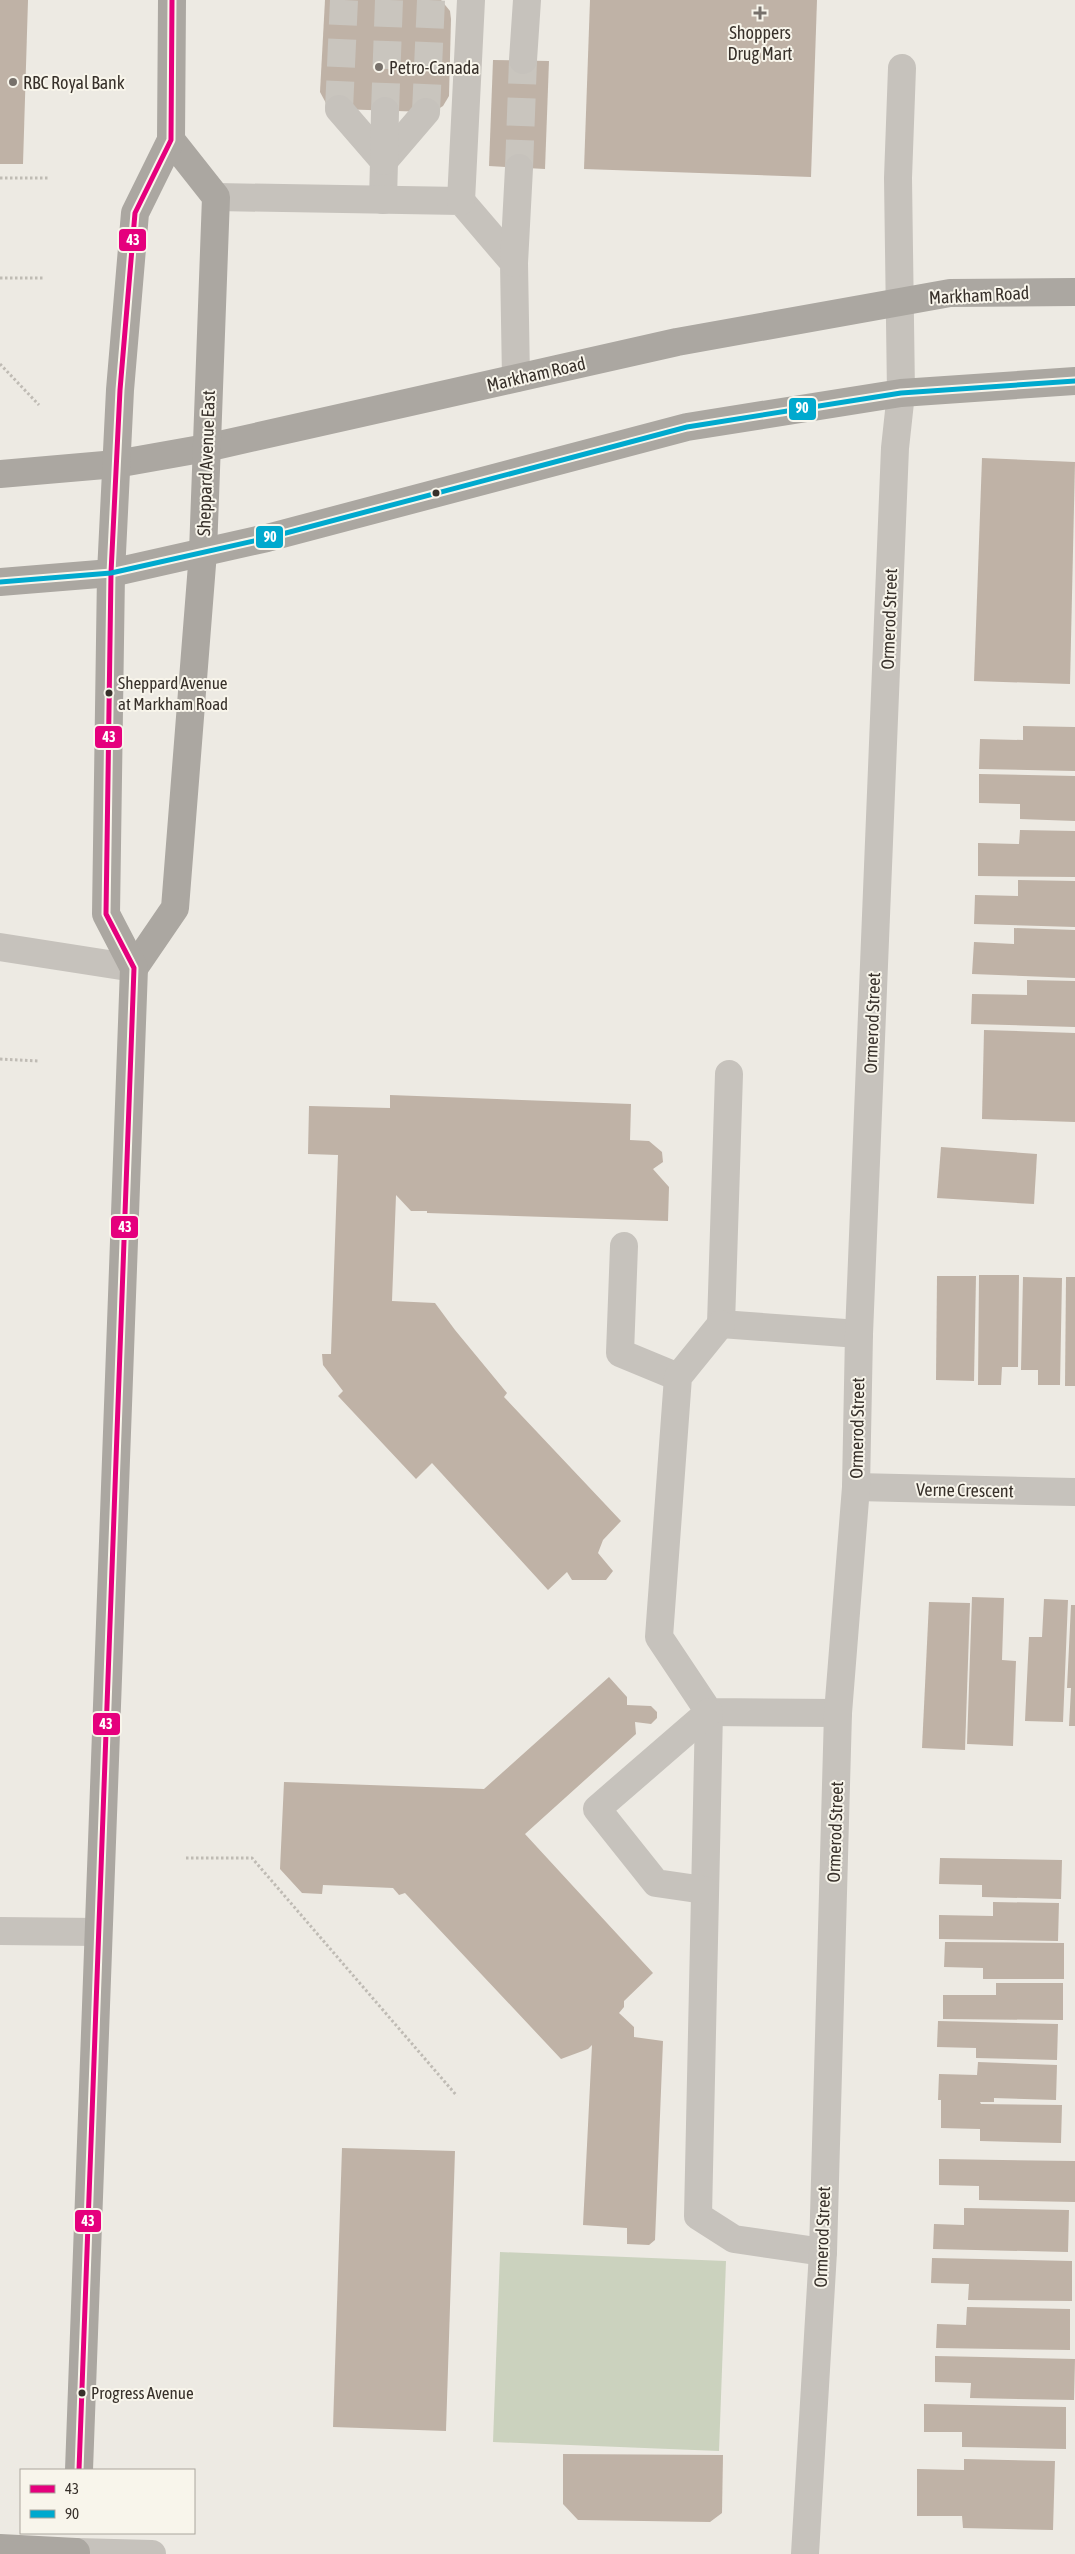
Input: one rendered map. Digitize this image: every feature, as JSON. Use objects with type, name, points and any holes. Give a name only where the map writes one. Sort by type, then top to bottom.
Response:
[{"type":"main road","points":[[79,2469],[134,968],[106,914],[111,573],[116,464],[135,212],[171,140],[172,0]]},
{"type":"main road","points":[[171,140],[216,197]]},
{"type":"main road","name":"Sheppard Avenue East","points":[[134,968],[175,908],[203,552],[216,197]]},
{"type":"main road","name":"Markham Road","points":[[0,474],[116,464],[206,448],[676,342],[950,293],[1075,292]]},
{"type":"main road","points":[[0,582],[111,573],[267,538],[687,427],[901,393],[1075,381]]},
{"type":"main road","points":[[0,2548],[76,2546]]},
{"type":"street","points":[[471,0],[461,201],[514,263]]},
{"type":"street","points":[[523,60],[526,0]]},
{"type":"street","name":"Ormerod Street","points":[[804,2554],[822,2252],[838,1713],[856,1487],[859,1334],[895,448],[901,393],[898,178],[902,68]]},
{"type":"street","points":[[339,109],[384,161]]},
{"type":"street","points":[[383,200],[385,111]]},
{"type":"street","points":[[384,161],[426,112]]},
{"type":"street","points":[[516,378],[514,263],[520,168]]},
{"type":"street","points":[[216,197],[461,201]]},
{"type":"street","points":[[0,947],[134,968]]},
{"type":"street","points":[[729,1074],[721,1324],[678,1378],[659,1637],[709,1712],[698,2216],[734,2239],[822,2252]]},
{"type":"street","points":[[624,1246],[620,1352],[678,1378]]},
{"type":"street","points":[[721,1324],[859,1334]]},
{"type":"street","name":"Verne Crescent","points":[[856,1487],[1075,1492]]},
{"type":"street","points":[[704,1890],[656,1883],[597,1809],[709,1712],[838,1713]]},
{"type":"street","points":[[0,1931],[98,1932]]},
{"type":"street","points":[[76,2546],[152,2554]]},
{"type":"path","points":[[0,178],[50,178]]},
{"type":"path","points":[[0,278],[45,278]]},
{"type":"path","points":[[0,364],[39,405]]},
{"type":"path","points":[[0,1059],[38,1061]]},
{"type":"path","points":[[186,1858],[252,1858],[457,2096]]},
{"type":"green space","points":[[500,2252],[726,2261],[719,2451],[493,2442]]},
{"type":"building","name":"RBC Royal Bank","points":[[0,0],[28,0],[23,164],[0,164]]},
{"type":"building","points":[[325,0],[441,0],[450,11],[451,19],[449,96],[443,106],[435,111],[426,112],[339,109],[327,105],[320,92]]},
{"type":"building","points":[[590,0],[817,0],[811,177],[584,169]]},
{"type":"building","points":[[493,60],[549,61],[545,169],[489,166]]},
{"type":"building","points":[[982,458],[1075,462],[1070,684],[974,681]]},
{"type":"building","points":[[1023,726],[1075,727],[1075,771],[979,769],[980,739],[1023,740]]},
{"type":"building","points":[[979,774],[1075,776],[1075,821],[1020,819],[1020,804],[979,803]]},
{"type":"building","points":[[1020,830],[1075,831],[1075,877],[978,876],[978,843],[1019,844]]},
{"type":"building","points":[[1018,880],[1075,881],[1075,927],[974,924],[975,895],[1018,896]]},
{"type":"building","points":[[1014,928],[1075,930],[1075,978],[972,974],[974,942],[1014,944]]},
{"type":"building","points":[[1027,980],[1075,981],[1075,1027],[971,1024],[972,994],[1027,995]]},
{"type":"building","points":[[984,1030],[1075,1033],[1075,1122],[982,1119]]},
{"type":"building","points":[[390,1095],[631,1104],[630,1140],[649,1141],[662,1152],[663,1162],[653,1169],[669,1187],[668,1221],[427,1213],[427,1211],[411,1211],[396,1195],[392,1301],[435,1303],[507,1393],[504,1397],[621,1521],[603,1540],[598,1553],[613,1571],[606,1580],[572,1580],[567,1572],[548,1590],[432,1463],[416,1479],[338,1396],[343,1391],[323,1365],[322,1354],[331,1354],[338,1155],[308,1154],[309,1106],[390,1108]]},
{"type":"building","points":[[941,1147],[1037,1154],[1034,1204],[937,1198]]},
{"type":"building","points":[[979,1275],[1019,1275],[1018,1367],[1002,1367],[1001,1385],[978,1385]]},
{"type":"building","points":[[937,1276],[976,1276],[974,1381],[936,1380]]},
{"type":"building","points":[[1023,1277],[1062,1278],[1060,1385],[1038,1385],[1038,1370],[1021,1370]]},
{"type":"building","points":[[1066,1277],[1075,1277],[1075,1386],[1065,1386]]},
{"type":"building","points":[[972,1597],[1004,1598],[1002,1660],[1016,1661],[1013,1746],[967,1744]]},
{"type":"building","points":[[1044,1599],[1068,1600],[1063,1722],[1025,1721],[1029,1637],[1042,1637]]},
{"type":"building","points":[[929,1602],[970,1603],[965,1750],[922,1748]]},
{"type":"building","points":[[1071,1605],[1075,1605],[1075,1726],[1069,1726],[1071,1688],[1067,1688]]},
{"type":"building","points":[[609,1677],[627,1697],[627,1705],[651,1706],[657,1712],[657,1718],[651,1724],[635,1722],[636,1734],[525,1834],[653,1973],[624,2001],[624,2007],[619,2013],[634,2027],[634,2037],[663,2041],[655,2240],[649,2245],[627,2244],[627,2228],[583,2225],[592,2045],[588,2049],[561,2059],[405,1893],[399,1895],[393,1888],[323,1885],[322,1894],[302,1893],[280,1869],[284,1782],[484,1789]]},
{"type":"building","points":[[940,1858],[1062,1860],[1061,1899],[982,1897],[982,1885],[939,1884]]},
{"type":"building","points":[[993,1902],[1059,1903],[1058,1941],[939,1939],[939,1915],[993,1916]]},
{"type":"building","points":[[945,1942],[1064,1943],[1064,1979],[983,1979],[983,1968],[944,1967]]},
{"type":"building","points":[[996,1983],[1063,1983],[1063,2020],[943,2019],[943,1995],[996,1995]]},
{"type":"building","points":[[938,2021],[1058,2024],[1057,2060],[976,2058],[976,2048],[937,2047]]},
{"type":"building","points":[[978,2062],[1057,2065],[1056,2100],[994,2098],[994,2102],[980,2102],[981,2104],[1062,2105],[1061,2143],[980,2141],[980,2129],[941,2128],[941,2100],[938,2100],[939,2074],[977,2075]]},
{"type":"building","points":[[342,2148],[455,2151],[446,2431],[333,2427]]},
{"type":"building","points":[[939,2159],[1075,2161],[1075,2202],[979,2200],[979,2186],[939,2185]]},
{"type":"building","points":[[964,2208],[1069,2210],[1068,2252],[933,2249],[934,2224],[964,2225]]},
{"type":"building","points":[[932,2258],[1072,2261],[1072,2301],[968,2300],[969,2284],[931,2283]]},
{"type":"building","points":[[967,2307],[1070,2309],[1070,2350],[936,2348],[937,2324],[966,2325]]},
{"type":"building","points":[[935,2356],[1075,2359],[1074,2400],[970,2398],[971,2383],[935,2382]]},
{"type":"building","points":[[924,2404],[1066,2407],[1066,2449],[962,2447],[962,2432],[924,2432]]},
{"type":"building","points":[[563,2454],[723,2455],[722,2513],[710,2522],[578,2520],[563,2504]]},
{"type":"building","points":[[964,2459],[1055,2461],[1053,2530],[963,2528],[962,2516],[917,2516],[917,2469],[964,2470]]},
{"type":"tunnel","points":[[339,109],[344,0]]},
{"type":"tunnel","points":[[385,111],[389,0]]},
{"type":"tunnel","points":[[426,112],[431,0]]},
{"type":"tunnel","points":[[519,168],[523,60]]},
{"type":"transit line","name":"43","points":[[79,2469],[134,968],[106,914],[111,573],[120,390],[135,213],[171,140],[172,0]]},
{"type":"transit line","name":"90","points":[[0,582],[111,573],[267,538],[687,427],[901,393],[1075,381]]},
{"type":"place","name":"Shoppers Drug Mart","points":[[760,13]]},
{"type":"place","name":"Petro-Canada","points":[[379,67]]},
{"type":"place","name":"RBC Royal Bank","points":[[13,82]]},
{"type":"place","name":"Sheppard Avenue at Markham Road","points":[[109,693]]},
{"type":"place","name":"Progress Avenue","points":[[82,2393]]}]
